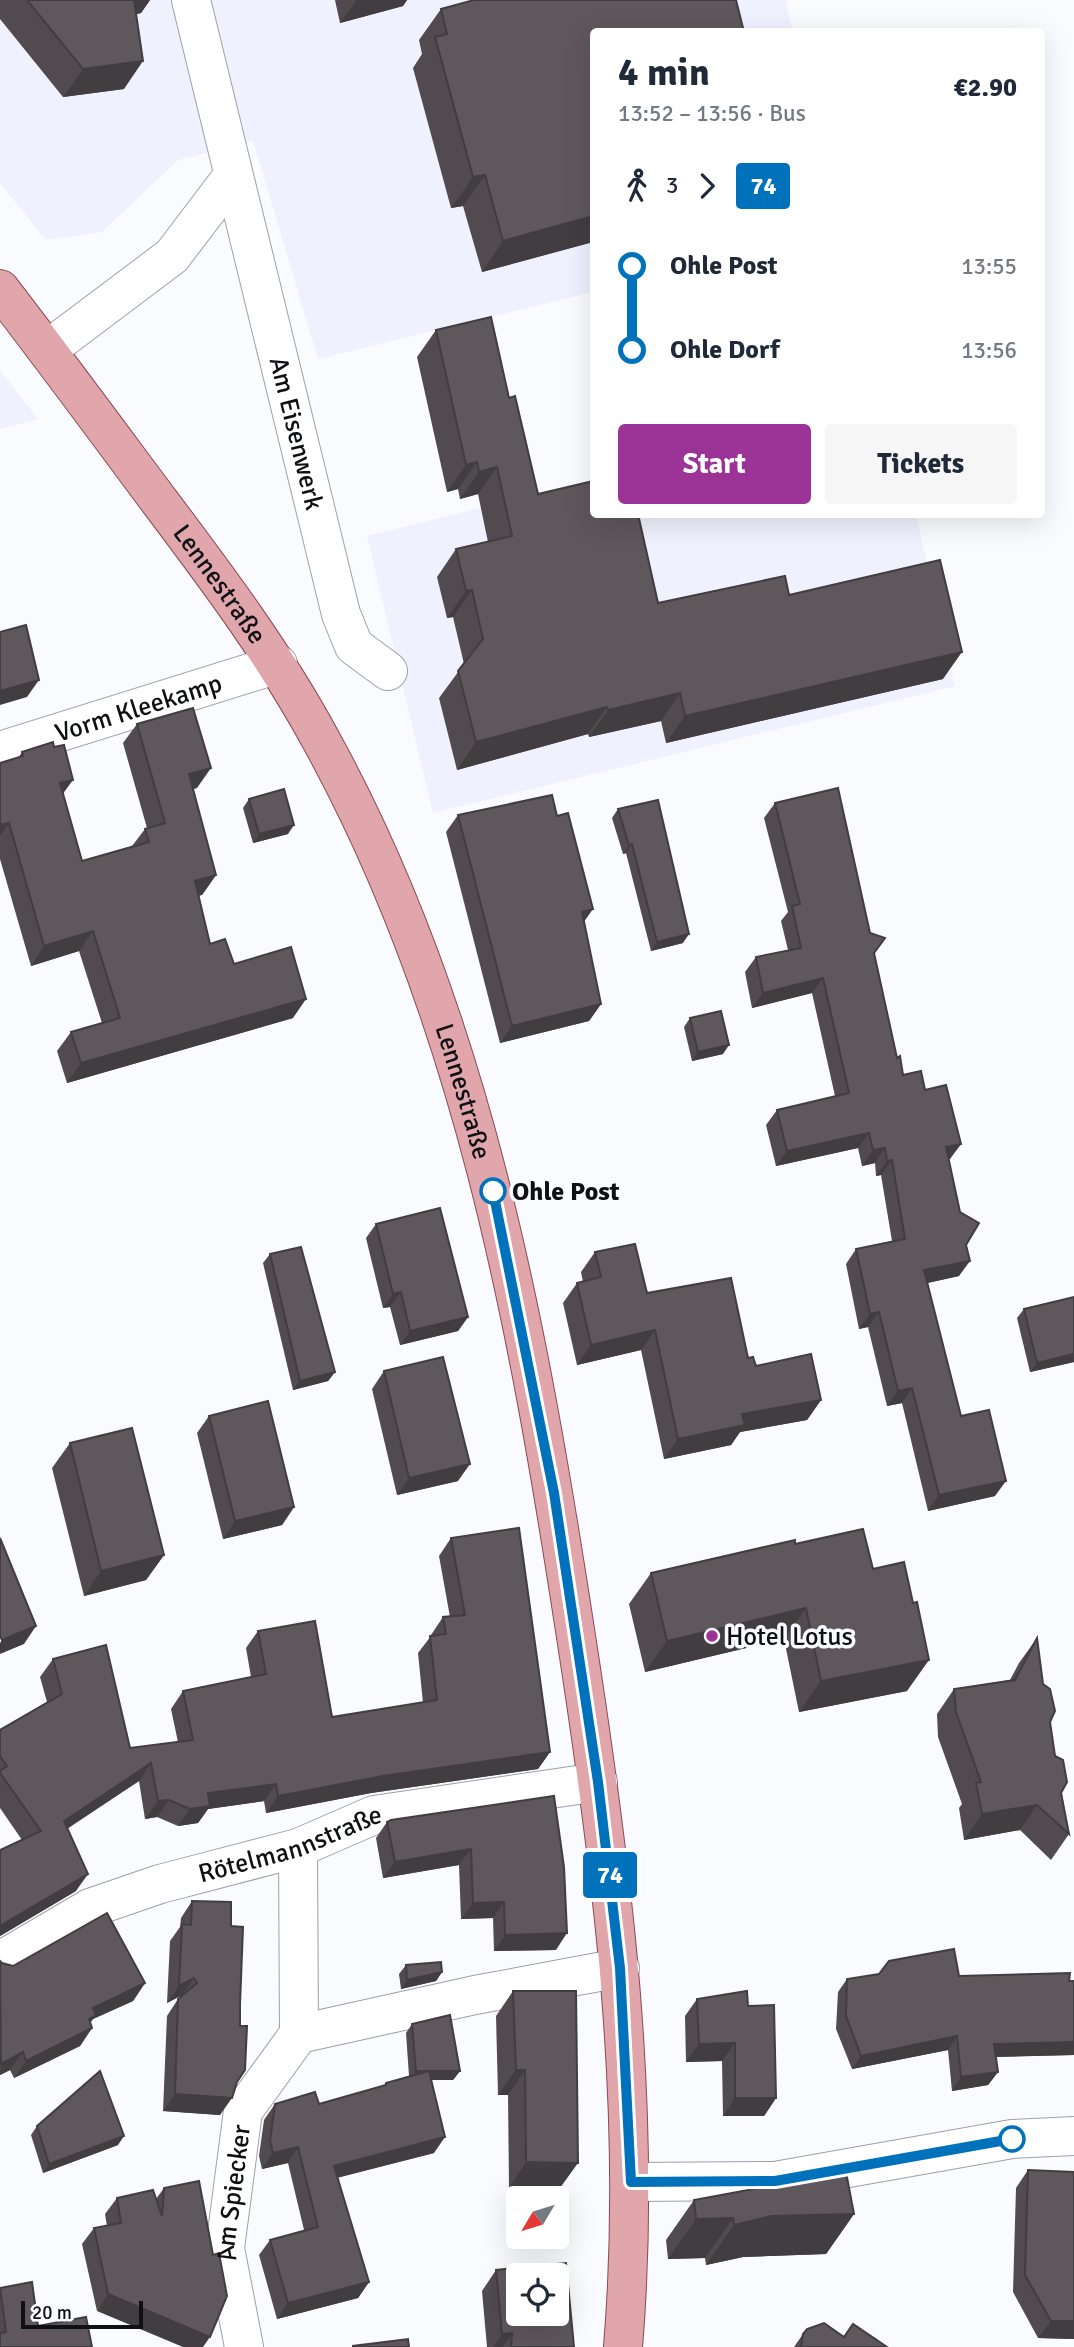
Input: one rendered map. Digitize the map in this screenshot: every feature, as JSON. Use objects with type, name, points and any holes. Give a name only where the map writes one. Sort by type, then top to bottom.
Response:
[{"type":"main road","name":"Lennestraße","points":[[0,289],[278,664],[323,743],[385,867],[428,980],[469,1102],[493,1191],[549,1469],[598,1782],[620,1968],[631,2182],[623,2347]]},
{"type":"street","name":"Am Eisenwerk","points":[[191,0],[232,177],[341,614],[354,646],[388,671]]},
{"type":"street","points":[[47,349],[172,256],[232,177]]},
{"type":"street","name":"Vorm Kleekamp","points":[[0,751],[278,664]]},
{"type":"street","name":"Rötelmannstraße","points":[[0,1961],[90,1908],[160,1884],[298,1847],[374,1815],[598,1782]]},
{"type":"street","points":[[298,1847],[299,2034],[475,1994],[620,1968]]},
{"type":"street","name":"Am Spiecker","points":[[244,2347],[225,2248],[243,2111],[299,2034]]},
{"type":"street","points":[[631,2182],[775,2181],[1012,2139],[1074,2136]]},
{"type":"shaded area","points":[[0,0],[789,0],[785,2],[792,28],[590,28],[590,293],[318,359],[253,141],[178,160],[102,232],[46,240],[0,183]]},
{"type":"shaded area","points":[[0,370],[38,419],[0,429]]},
{"type":"shaded area","points":[[590,481],[590,518],[917,518],[955,686],[433,813],[367,536]]},
{"type":"building","points":[[27,0],[134,0],[143,61],[83,69]]},
{"type":"building","points":[[474,0],[736,0],[743,28],[590,28],[590,217],[503,241],[485,175],[473,177],[435,37],[447,34],[441,9]]},
{"type":"building","points":[[491,317],[509,398],[515,396],[538,494],[590,482],[590,518],[639,518],[658,603],[785,576],[789,595],[940,560],[962,652],[685,716],[680,693],[608,710],[607,707],[476,742],[458,671],[483,639],[472,590],[466,591],[456,549],[512,536],[497,467],[479,472],[477,462],[466,465],[436,330]]},
{"type":"building","points":[[26,625],[39,680],[0,691],[0,632]]},
{"type":"building","points":[[193,708],[211,768],[189,774],[216,875],[195,881],[210,944],[225,939],[234,964],[291,947],[306,999],[81,1063],[71,1032],[120,1018],[93,931],[44,946],[9,823],[0,825],[0,763],[23,756],[22,752],[53,742],[54,747],[64,745],[73,780],[60,783],[82,861],[149,842],[145,829],[165,823],[137,724]]},
{"type":"building","points":[[838,788],[870,933],[885,938],[874,953],[897,1058],[900,1056],[903,1075],[921,1071],[925,1090],[946,1085],[961,1144],[946,1147],[960,1212],[979,1223],[966,1245],[970,1261],[924,1270],[961,1416],[989,1410],[1006,1481],[939,1495],[912,1388],[898,1391],[879,1312],[870,1314],[856,1249],[905,1239],[892,1160],[887,1161],[885,1148],[873,1150],[869,1133],[787,1151],[777,1110],[849,1093],[823,978],[763,993],[756,957],[801,948],[792,906],[800,904],[775,803]]},
{"type":"building","points":[[284,789],[294,825],[259,834],[249,799]]},
{"type":"building","points":[[552,795],[557,816],[568,813],[593,909],[582,912],[601,1004],[512,1026],[458,815]]},
{"type":"building","points":[[658,800],[689,934],[657,942],[632,844],[629,845],[618,809]]},
{"type":"building","points":[[721,1011],[729,1045],[698,1052],[690,1018]]},
{"type":"building","points":[[440,1208],[468,1317],[410,1331],[401,1292],[393,1294],[376,1224]]},
{"type":"building","points":[[635,1244],[647,1293],[731,1278],[748,1358],[753,1357],[756,1366],[811,1354],[821,1400],[742,1414],[745,1425],[678,1439],[655,1330],[591,1345],[577,1283],[601,1277],[595,1252]]},
{"type":"building","points":[[301,1247],[335,1372],[300,1381],[270,1254]]},
{"type":"building","points":[[1074,1297],[1074,1354],[1037,1363],[1024,1309]]},
{"type":"building","points":[[443,1357],[470,1464],[409,1478],[384,1371]]},
{"type":"building","points":[[268,1401],[294,1507],[235,1521],[209,1416]]},
{"type":"building","points":[[132,1428],[164,1555],[101,1571],[70,1443]]},
{"type":"building","points":[[519,1528],[550,1752],[383,1776],[278,1796],[276,1784],[208,1793],[210,1806],[190,1809],[169,1800],[158,1801],[151,1763],[64,1821],[88,1874],[0,1926],[0,1850],[41,1831],[0,1773],[7,1766],[0,1756],[0,1730],[62,1694],[53,1659],[106,1645],[130,1748],[193,1740],[183,1691],[266,1674],[258,1631],[315,1621],[332,1717],[437,1700],[430,1636],[446,1634],[443,1617],[465,1615],[451,1538]]},
{"type":"building","points":[[863,1529],[873,1569],[904,1562],[913,1603],[917,1602],[929,1660],[821,1681],[806,1608],[667,1641],[651,1573],[795,1540],[795,1544]]},
{"type":"building","points":[[0,1538],[36,1626],[2,1640],[0,1636]]},
{"type":"building","points":[[1037,1638],[1043,1684],[1050,1689],[1055,1711],[1050,1722],[1055,1756],[1063,1760],[1067,1782],[1061,1793],[1069,1834],[1037,1805],[982,1814],[976,1783],[981,1782],[956,1712],[954,1689],[1015,1680]]},
{"type":"building","points":[[554,1796],[564,1867],[567,1933],[505,1935],[504,1902],[473,1903],[471,1849],[395,1862],[387,1822],[391,1820]]},
{"type":"building","points":[[192,1901],[231,1902],[231,1926],[243,1927],[240,2026],[247,2026],[245,2070],[237,2082],[232,2098],[175,2094],[178,1999],[197,1983],[194,1978],[179,1986],[182,1924],[191,1925]]},
{"type":"building","points":[[107,1913],[145,1983],[93,2008],[96,2015],[89,2019],[92,2028],[26,2061],[23,2052],[1,2064],[0,1961],[13,1966]]},
{"type":"building","points":[[954,1949],[959,1976],[1070,1973],[1069,1981],[1074,1981],[1074,2042],[994,2044],[998,2072],[961,2077],[957,2036],[861,2056],[846,2016],[847,1979],[879,1974],[889,1961]]},
{"type":"building","points":[[441,1962],[442,1972],[407,1980],[406,1965]]},
{"type":"building","points":[[513,1991],[576,1991],[578,2163],[526,2162],[525,2070],[516,2070]]},
{"type":"building","points":[[747,1991],[748,2006],[774,2005],[776,2098],[735,2098],[735,2043],[699,2044],[697,1999]]},
{"type":"building","points":[[450,2015],[460,2071],[416,2071],[412,2024]]},
{"type":"building","points":[[100,2071],[124,2136],[49,2164],[37,2126]]},
{"type":"building","points":[[429,2071],[445,2137],[334,2166],[369,2282],[288,2303],[270,2240],[318,2227],[298,2147],[273,2153],[270,2141],[275,2104],[315,2092],[319,2104]]},
{"type":"building","points":[[1028,2170],[1074,2172],[1074,2321],[1051,2321],[1025,2275]]},
{"type":"building","points":[[846,2172],[854,2214],[771,2216],[734,2225],[733,2218],[696,2219],[694,2200]]},
{"type":"building","points":[[199,2181],[213,2255],[219,2253],[227,2296],[210,2337],[108,2294],[94,2228],[121,2223],[117,2198],[153,2190],[162,2216],[164,2188]]},
{"type":"building","points":[[506,2269],[506,2326],[569,2326],[569,2294],[574,2347],[511,2347],[512,2333],[502,2334],[496,2270]]},
{"type":"building","points":[[32,2282],[38,2326],[86,2317],[92,2347],[0,2347],[0,2333],[6,2332],[0,2288]]},
{"type":"building","points":[[824,2323],[844,2337],[853,2324],[887,2347],[801,2347],[803,2334],[807,2329]]},
{"type":"building","points":[[408,2339],[409,2347],[353,2347],[353,2346]]},
{"type":"bus line","name":"74","points":[[493,1191],[554,1493],[598,1782],[620,1968],[631,2182],[775,2181],[1012,2139]]},
{"type":"place","name":"Ohle Post","points":[[493,1191]]},
{"type":"place","name":"Hotel Lotus","points":[[712,1636]]}]
